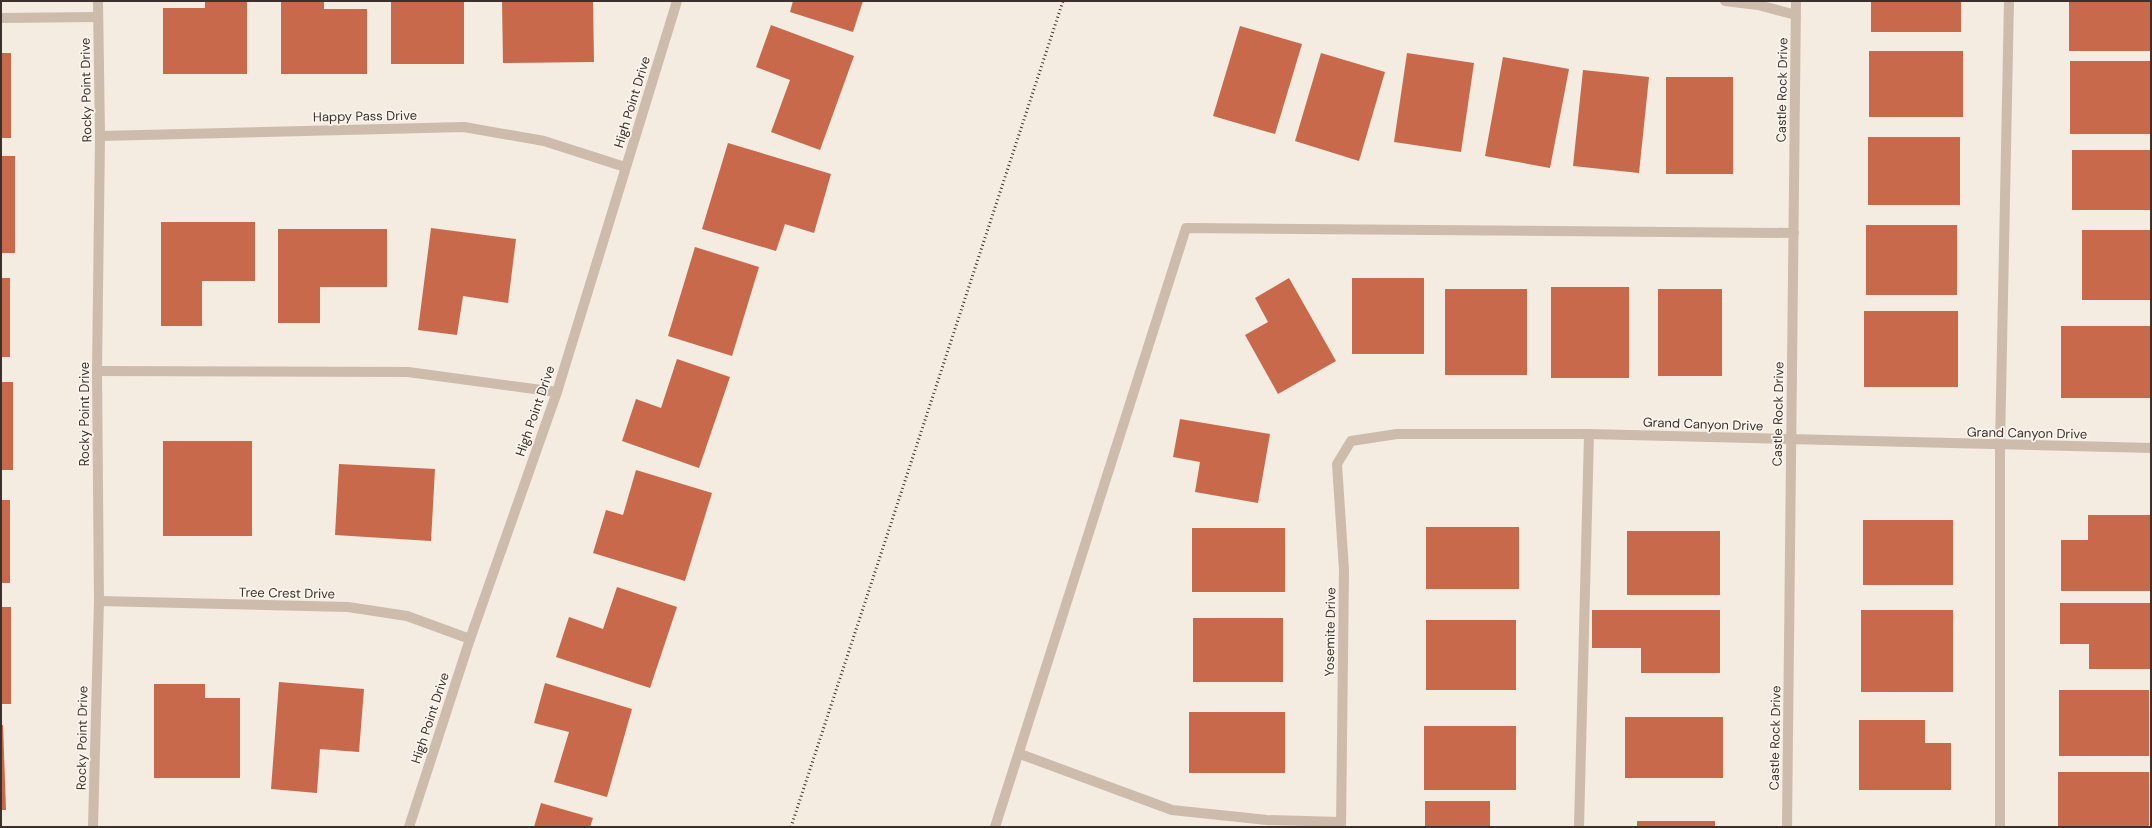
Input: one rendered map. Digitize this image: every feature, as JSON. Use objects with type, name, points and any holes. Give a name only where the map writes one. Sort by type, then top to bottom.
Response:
[{"type":"street","name":"Rocky Point Drive","points":[[93,827],[99,601],[97,371],[100,136],[98,1]]},
{"type":"street","name":"High Point Drive","points":[[409,827],[470,639],[557,392],[677,1]]},
{"type":"street","points":[[1725,1],[1758,6],[1796,15]]},
{"type":"street","name":"Castle Rock Drive","points":[[1787,827],[1796,1]]},
{"type":"street","points":[[2000,827],[2000,445],[2009,1]]},
{"type":"street","points":[[1,18],[98,17]]},
{"type":"street","name":"Happy Pass Drive","points":[[100,136],[464,127],[544,141],[625,167]]},
{"type":"street","points":[[995,827],[1020,754],[1186,228],[1794,233]]},
{"type":"street","points":[[97,371],[408,372],[557,392]]},
{"type":"street","name":"Grand Canyon Drive","points":[[1351,441],[1397,434],[1589,434],[2151,448]]},
{"type":"street","points":[[1579,827],[1589,434]]},
{"type":"street","name":"Yosemite Drive","points":[[1341,825],[1344,570],[1337,464],[1351,441]]},
{"type":"street","name":"Tree Crest Drive","points":[[99,601],[348,608],[407,616],[470,639]]},
{"type":"street","points":[[1020,754],[1172,810],[1267,820],[1341,825]]},
{"type":"building","points":[[205,1],[247,1],[247,74],[163,74],[163,8],[205,8]]},
{"type":"building","points":[[281,1],[324,1],[324,9],[367,9],[367,74],[281,74]]},
{"type":"building","points":[[391,1],[464,1],[464,64],[391,64]]},
{"type":"building","points":[[502,1],[593,1],[594,62],[503,63]]},
{"type":"building","points":[[793,1],[863,1],[853,32],[790,12]]},
{"type":"building","points":[[1871,1],[1961,1],[1961,32],[1871,32]]},
{"type":"building","points":[[2069,1],[2151,1],[2151,51],[2069,51]]},
{"type":"building","points":[[771,25],[854,56],[820,150],[771,132],[790,80],[756,67]]},
{"type":"building","points":[[1240,26],[1302,44],[1275,134],[1213,116]]},
{"type":"building","points":[[1869,51],[1963,51],[1963,117],[1869,117]]},
{"type":"building","points":[[1,53],[11,53],[11,138],[1,138]]},
{"type":"building","points":[[1321,53],[1385,72],[1359,161],[1295,141]]},
{"type":"building","points":[[1407,53],[1474,63],[1461,152],[1394,142]]},
{"type":"building","points":[[1503,57],[1569,69],[1550,168],[1485,156]]},
{"type":"building","points":[[2070,61],[2151,61],[2151,134],[2070,134]]},
{"type":"building","points":[[1583,70],[1649,77],[1639,173],[1573,166]]},
{"type":"building","points":[[1666,77],[1733,77],[1733,174],[1666,174]]},
{"type":"building","points":[[1868,137],[1960,137],[1960,205],[1868,205]]},
{"type":"building","points":[[728,143],[831,174],[814,233],[785,224],[776,251],[702,229]]},
{"type":"building","points":[[2072,150],[2151,150],[2151,210],[2072,210]]},
{"type":"building","points":[[1,156],[15,156],[15,253],[1,253]]},
{"type":"building","points":[[161,222],[255,222],[255,281],[202,281],[202,326],[161,326]]},
{"type":"building","points":[[1866,225],[1957,225],[1957,295],[1866,295]]},
{"type":"building","points":[[431,228],[516,239],[508,303],[463,296],[457,335],[418,330]]},
{"type":"building","points":[[278,229],[387,229],[387,287],[320,287],[320,323],[278,323]]},
{"type":"building","points":[[2082,230],[2151,230],[2151,300],[2082,300]]},
{"type":"building","points":[[695,247],[759,267],[732,356],[668,336]]},
{"type":"building","points":[[1,278],[10,278],[10,357],[1,357]]},
{"type":"building","points":[[1289,278],[1336,361],[1278,394],[1245,335],[1268,322],[1255,298]]},
{"type":"building","points":[[1352,278],[1424,278],[1424,354],[1352,354]]},
{"type":"building","points":[[1551,287],[1629,287],[1629,378],[1551,378]]},
{"type":"building","points":[[1445,289],[1527,289],[1527,375],[1445,375]]},
{"type":"building","points":[[1658,289],[1722,289],[1722,376],[1658,376]]},
{"type":"building","points":[[1864,311],[1958,311],[1958,387],[1864,387]]},
{"type":"building","points":[[2061,326],[2151,326],[2151,398],[2061,398]]},
{"type":"building","points":[[677,359],[730,377],[699,468],[622,441],[636,399],[661,408]]},
{"type":"building","points":[[1,382],[13,382],[13,470],[1,470]]},
{"type":"building","points":[[1180,419],[1270,434],[1258,503],[1195,492],[1200,462],[1173,457]]},
{"type":"building","points":[[163,441],[252,441],[252,536],[163,536]]},
{"type":"building","points":[[339,464],[435,469],[431,541],[335,535]]},
{"type":"building","points":[[636,470],[712,493],[685,581],[593,553],[606,510],[623,515]]},
{"type":"building","points":[[1,500],[10,500],[10,583],[1,583]]},
{"type":"building","points":[[2088,515],[2151,515],[2151,591],[2061,591],[2061,540],[2088,540]]},
{"type":"building","points":[[1863,520],[1953,520],[1953,585],[1863,585]]},
{"type":"building","points":[[1426,527],[1519,527],[1519,589],[1426,589]]},
{"type":"building","points":[[1192,528],[1285,528],[1285,592],[1192,592]]},
{"type":"building","points":[[1627,531],[1720,531],[1720,595],[1627,595]]},
{"type":"building","points":[[617,587],[677,607],[650,688],[556,657],[569,617],[603,629]]},
{"type":"building","points":[[2060,603],[2151,603],[2151,669],[2089,669],[2089,644],[2060,644]]},
{"type":"building","points":[[1,607],[11,607],[11,704],[1,704]]},
{"type":"building","points":[[1592,610],[1720,610],[1720,673],[1641,673],[1641,648],[1592,648]]},
{"type":"building","points":[[1861,610],[1953,610],[1953,692],[1861,692]]},
{"type":"building","points":[[1193,618],[1283,618],[1283,682],[1193,682]]},
{"type":"building","points":[[1426,620],[1516,620],[1516,690],[1426,690]]},
{"type":"building","points":[[279,682],[364,689],[359,752],[320,749],[317,793],[271,789]]},
{"type":"building","points":[[545,683],[632,709],[607,797],[554,782],[569,732],[534,723]]},
{"type":"building","points":[[154,684],[205,684],[205,698],[240,698],[240,778],[154,778]]},
{"type":"building","points":[[2059,690],[2149,690],[2149,756],[2059,756]]},
{"type":"building","points":[[1189,712],[1285,712],[1285,773],[1189,773]]},
{"type":"building","points":[[1625,717],[1723,717],[1723,778],[1625,778]]},
{"type":"building","points":[[1859,720],[1925,720],[1925,743],[1951,743],[1951,790],[1859,790]]},
{"type":"building","points":[[1,725],[3,725],[6,810],[1,810]]},
{"type":"building","points":[[1424,726],[1516,726],[1516,790],[1424,790]]},
{"type":"building","points":[[2058,772],[2149,772],[2149,827],[2058,827]]},
{"type":"building","points":[[1425,801],[1490,801],[1490,827],[1425,827]]},
{"type":"building","points":[[541,803],[593,818],[590,827],[534,827]]},
{"type":"building","points":[[1637,821],[1715,821],[1715,827],[1637,827]]},
{"type":"railway","points":[[791,827],[1063,1]]}]
